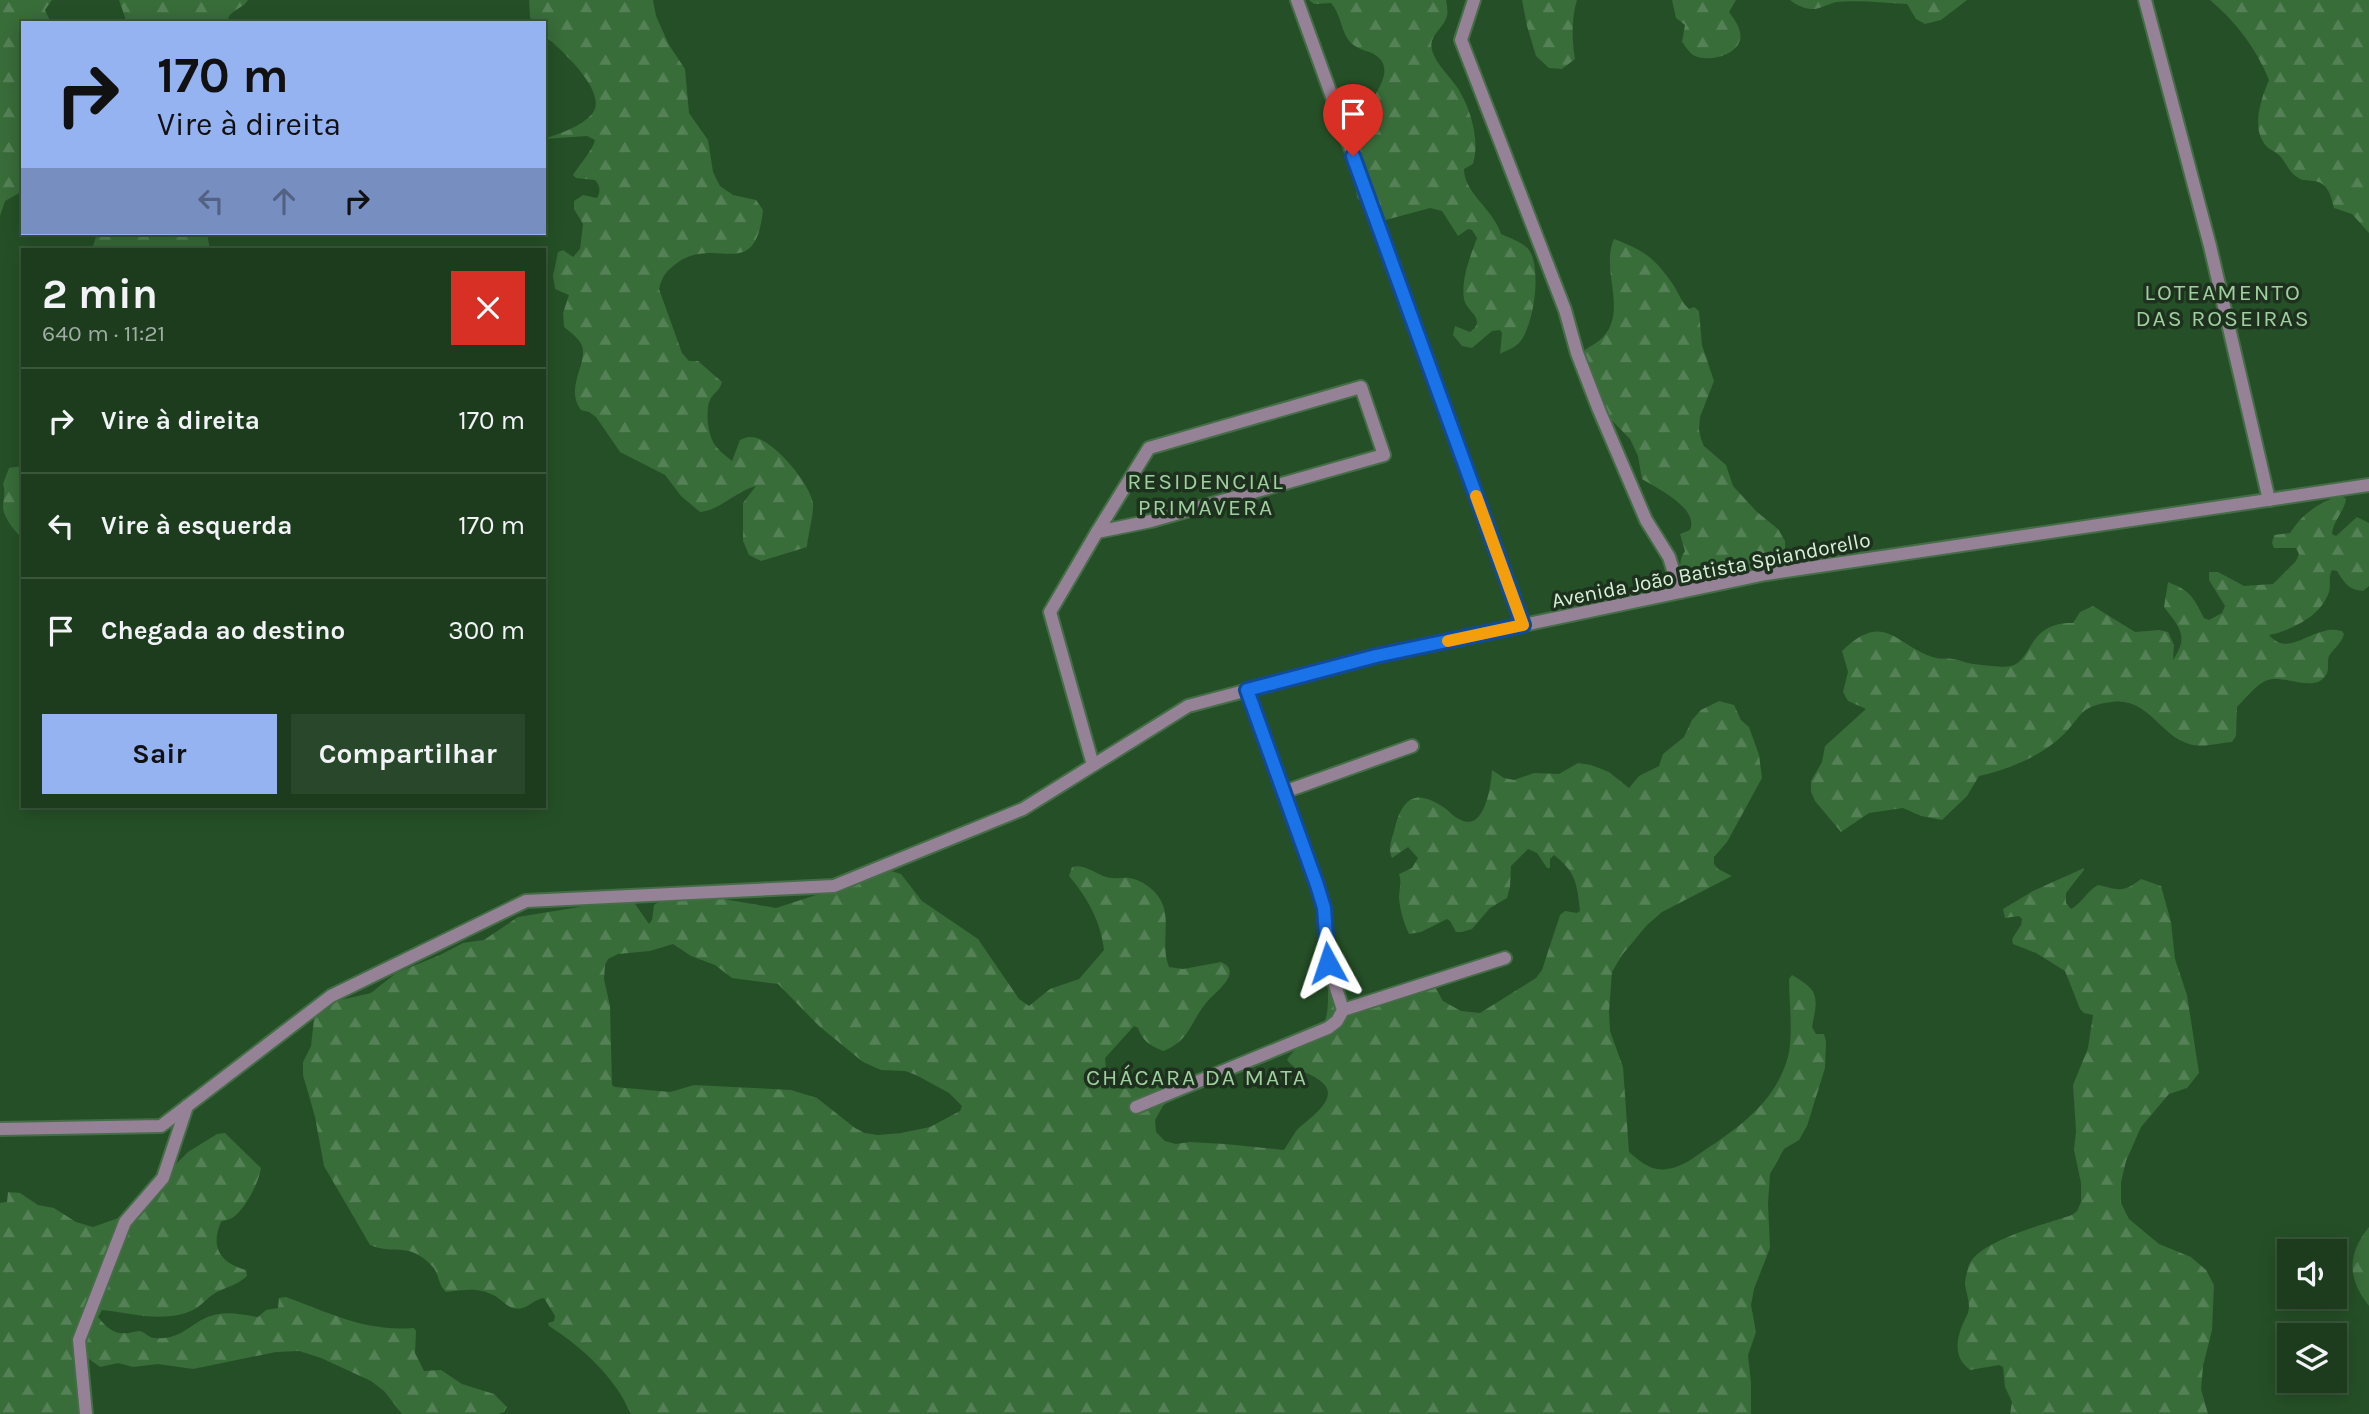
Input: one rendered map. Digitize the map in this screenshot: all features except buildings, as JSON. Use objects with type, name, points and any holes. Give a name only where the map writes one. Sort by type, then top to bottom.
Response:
[{"type":"street","points":[[1297,0],[1523,625]]},
{"type":"street","points":[[1474,0],[1461,40],[1564,310],[1594,398],[1646,520],[1669,556],[1680,592]]},
{"type":"street","points":[[2145,0],[2210,246],[2269,499]]},
{"type":"street","points":[[1093,765],[1050,612],[1097,532],[1149,448],[1361,387],[1384,455],[1151,521],[1097,532]]},
{"type":"street","name":"Avenida João Batista Spiandorello","points":[[0,1129],[161,1126],[331,996],[526,901],[834,886],[1023,809],[1188,706],[1376,656],[1766,575],[2369,485]]},
{"type":"street","points":[[1247,690],[1324,908],[1328,963],[1343,1010]]},
{"type":"street","points":[[1284,792],[1412,746]]},
{"type":"street","points":[[1136,1107],[1328,1028],[1337,1021],[1343,1010],[1505,958]]},
{"type":"street","points":[[86,1414],[79,1340],[125,1222],[163,1178],[187,1106]]},
{"type":"green space","points":[[0,0],[52,0],[45,10],[50,21],[21,21],[21,192],[5,201],[0,216]]},
{"type":"green space","points":[[119,0],[248,0],[230,15],[227,21],[126,21]]},
{"type":"green space","points":[[529,0],[653,0],[656,16],[669,45],[685,69],[689,113],[708,140],[713,172],[720,186],[733,195],[756,200],[763,210],[759,233],[752,246],[743,252],[732,254],[692,255],[670,269],[659,289],[682,353],[689,361],[698,361],[722,382],[710,400],[708,410],[709,430],[717,447],[732,461],[740,440],[749,437],[759,439],[769,444],[789,462],[805,485],[813,503],[807,547],[761,561],[749,555],[743,541],[743,503],[756,486],[715,508],[700,512],[681,496],[665,475],[620,452],[596,417],[581,410],[576,401],[576,383],[583,349],[580,342],[564,327],[563,313],[569,295],[555,289],[553,276],[558,252],[563,250],[573,257],[580,249],[583,224],[574,209],[574,201],[583,195],[597,198],[599,193],[595,180],[576,178],[573,175],[595,140],[587,136],[546,138],[582,123],[592,114],[596,105],[594,94],[580,71],[546,37],[546,21],[532,21]]},
{"type":"green space","points":[[1309,0],[1446,0],[1447,16],[1431,45],[1437,61],[1456,85],[1471,116],[1475,155],[1473,164],[1464,169],[1465,178],[1501,234],[1524,245],[1533,259],[1536,283],[1532,311],[1524,335],[1515,346],[1500,354],[1500,330],[1492,331],[1472,348],[1462,346],[1453,335],[1455,326],[1470,332],[1477,323],[1466,304],[1463,291],[1477,238],[1472,230],[1468,229],[1458,236],[1442,211],[1430,208],[1382,221],[1357,198],[1354,163],[1365,126],[1362,114],[1380,86],[1383,63],[1375,55],[1350,42],[1331,3],[1314,4]]},
{"type":"green space","points":[[1522,0],[1577,0],[1573,30],[1575,59],[1562,69],[1549,68],[1536,56]]},
{"type":"green space","points":[[1672,0],[1736,0],[1729,12],[1739,29],[1740,40],[1737,46],[1732,51],[1716,57],[1693,55],[1682,42],[1685,25],[1676,18]]},
{"type":"green space","points":[[1790,0],[1967,0],[1941,20],[1925,24],[1916,19],[1907,4],[1845,1],[1810,9]]},
{"type":"green space","points":[[2210,0],[2369,0],[2369,233],[2352,214],[2334,208],[2328,190],[2322,184],[2295,175],[2280,156],[2262,140],[2259,114],[2269,80],[2244,36]]},
{"type":"green space","points":[[96,235],[207,235],[210,248],[93,248]]},
{"type":"green space","points":[[1614,239],[1648,256],[1667,277],[1687,307],[1694,307],[1699,311],[1702,345],[1714,381],[1700,417],[1701,439],[1704,446],[1726,465],[1733,486],[1757,512],[1778,529],[1785,541],[1785,549],[1777,568],[1730,587],[1678,583],[1680,562],[1685,551],[1680,534],[1690,530],[1689,514],[1667,494],[1642,479],[1638,456],[1630,439],[1599,407],[1583,367],[1585,350],[1603,337],[1613,315],[1610,263]]},
{"type":"green space","points":[[21,466],[21,537],[10,525],[3,508],[3,484],[9,468]]},
{"type":"green space","points":[[2341,495],[2346,499],[2332,534],[2336,536],[2357,517],[2369,523],[2369,586],[2363,591],[2354,589],[2337,571],[2332,570],[2329,592],[2313,615],[2296,626],[2269,635],[2275,641],[2289,644],[2329,630],[2342,631],[2344,634],[2329,656],[2327,673],[2322,680],[2307,683],[2272,679],[2254,689],[2237,707],[2236,736],[2232,742],[2189,744],[2169,733],[2135,705],[2112,702],[2087,709],[2061,737],[2033,757],[1979,776],[1967,796],[1942,820],[1921,816],[1903,808],[1869,813],[1841,832],[1815,801],[1811,792],[1811,781],[1822,762],[1825,746],[1866,709],[1848,701],[1843,692],[1848,672],[1842,651],[1857,639],[1869,633],[1880,632],[1890,634],[1936,658],[1987,666],[2011,666],[2024,657],[2033,642],[2047,629],[2058,624],[2073,623],[2080,612],[2093,606],[2135,632],[2168,632],[2174,645],[2173,660],[2181,645],[2181,638],[2178,627],[2164,607],[2168,582],[2187,592],[2204,618],[2209,620],[2222,613],[2225,606],[2209,580],[2209,572],[2218,572],[2244,586],[2273,584],[2296,561],[2299,554],[2296,548],[2274,548],[2274,535],[2290,533],[2312,509]]},
{"type":"green space","points":[[1719,701],[1734,705],[1741,720],[1749,727],[1759,755],[1762,778],[1727,842],[1714,857],[1714,864],[1718,869],[1732,876],[1662,912],[1647,925],[1622,955],[1612,972],[1610,1031],[1623,1067],[1629,1152],[1651,1167],[1667,1169],[1692,1159],[1737,1127],[1758,1108],[1775,1086],[1789,1051],[1789,979],[1792,975],[1808,986],[1815,996],[1812,1027],[1816,1034],[1824,1034],[1825,1068],[1807,1126],[1799,1140],[1784,1149],[1770,1174],[1770,1248],[1754,1289],[1751,1305],[1756,1332],[1748,1355],[1751,1414],[631,1414],[616,1388],[597,1364],[549,1326],[548,1323],[554,1321],[555,1316],[544,1298],[518,1309],[483,1291],[446,1292],[433,1267],[416,1254],[370,1245],[324,1166],[315,1117],[303,1075],[303,1062],[311,1046],[314,1019],[323,1004],[371,993],[396,973],[463,943],[484,940],[518,917],[579,907],[612,895],[633,901],[649,924],[654,905],[665,898],[718,898],[776,908],[844,886],[884,869],[901,874],[922,901],[978,939],[1019,999],[1029,1006],[1050,989],[1079,979],[1104,950],[1092,910],[1069,876],[1072,867],[1082,867],[1107,877],[1135,879],[1146,884],[1159,897],[1164,908],[1169,967],[1183,969],[1221,962],[1228,966],[1229,977],[1206,1003],[1179,1042],[1163,1051],[1147,1042],[1134,1026],[1105,1058],[1106,1069],[1122,1089],[1130,1088],[1147,1077],[1163,1087],[1178,1088],[1178,1092],[1163,1106],[1155,1120],[1156,1132],[1165,1141],[1176,1144],[1190,1142],[1284,1150],[1296,1131],[1321,1107],[1328,1093],[1319,1080],[1295,1068],[1287,1060],[1321,1029],[1326,1016],[1328,985],[1340,1001],[1364,1007],[1418,994],[1431,980],[1443,1001],[1461,1011],[1480,1013],[1536,978],[1542,970],[1560,915],[1565,911],[1580,911],[1576,886],[1567,867],[1554,855],[1550,859],[1550,868],[1547,868],[1537,853],[1528,849],[1511,866],[1507,898],[1490,908],[1472,929],[1456,932],[1447,919],[1421,932],[1409,934],[1400,908],[1399,874],[1412,868],[1418,858],[1408,847],[1392,858],[1390,850],[1399,816],[1408,802],[1414,798],[1428,799],[1468,822],[1475,820],[1485,806],[1492,770],[1504,778],[1514,780],[1534,773],[1559,774],[1578,763],[1609,772],[1629,788],[1639,776],[1659,766],[1663,754],[1684,737],[1692,720],[1701,710]],"holes":[[[673,944],[691,956],[715,965],[732,978],[778,984],[819,1026],[863,1062],[881,1070],[905,1071],[916,1075],[949,1093],[962,1106],[960,1111],[930,1127],[878,1135],[855,1128],[817,1098],[791,1090],[694,1085],[670,1092],[615,1087],[612,1085],[610,1006],[604,979],[608,959],[618,954],[650,951]]]},
{"type":"green space","points":[[2084,868],[2066,893],[2066,903],[2071,909],[2098,885],[2121,889],[2130,887],[2141,879],[2161,886],[2171,922],[2175,959],[2187,995],[2199,1073],[2187,1088],[2169,1094],[2141,1127],[2126,1161],[2121,1182],[2121,1203],[2129,1219],[2159,1244],[2191,1257],[2206,1270],[2214,1285],[2212,1330],[2203,1366],[2201,1389],[2208,1414],[2010,1414],[2012,1402],[2005,1387],[2003,1367],[1999,1365],[1970,1370],[1958,1351],[1959,1336],[1969,1307],[1965,1280],[1973,1258],[2013,1235],[2072,1215],[2081,1202],[2081,1183],[2074,1150],[2076,1131],[2073,1085],[2088,1048],[2093,1015],[2080,1009],[2065,971],[2036,953],[2013,944],[2012,939],[2022,919],[2019,916],[2005,918],[2003,909],[2033,891]]},
{"type":"green space","points":[[225,1133],[261,1168],[246,1202],[232,1218],[221,1222],[218,1231],[217,1246],[220,1253],[230,1263],[246,1270],[247,1276],[214,1294],[195,1309],[172,1316],[102,1310],[98,1317],[111,1330],[119,1333],[140,1331],[152,1338],[164,1338],[180,1333],[214,1315],[230,1313],[258,1317],[266,1310],[278,1308],[279,1298],[286,1297],[364,1324],[414,1328],[415,1353],[424,1371],[441,1370],[462,1384],[494,1394],[507,1407],[504,1412],[402,1414],[384,1391],[371,1381],[299,1351],[276,1352],[193,1369],[158,1364],[133,1367],[118,1363],[100,1367],[89,1359],[86,1362],[89,1414],[0,1414],[0,1203],[7,1202],[8,1192],[20,1193],[38,1205],[54,1208],[76,1222],[93,1227],[124,1216],[188,1152],[217,1134]]},
{"type":"green space","points":[[2369,1227],[2369,1306],[2357,1286],[2352,1266],[2357,1247]]},
{"type":"slow traffic","points":[[1448,641],[1523,625],[1476,496]]},
{"type":"district","name":"LOTEAMENTO DAS ROSEIRAS","points":[[2223,305]]},
{"type":"district","name":"RESIDENCIAL PRIMAVERA","points":[[1206,494]]},
{"type":"district","name":"CHÁCARA DA MATA","points":[[1197,1077]]},
{"type":"route","points":[[1328,963],[1324,908],[1247,690],[1376,656],[1523,625],[1353,156]]}]
